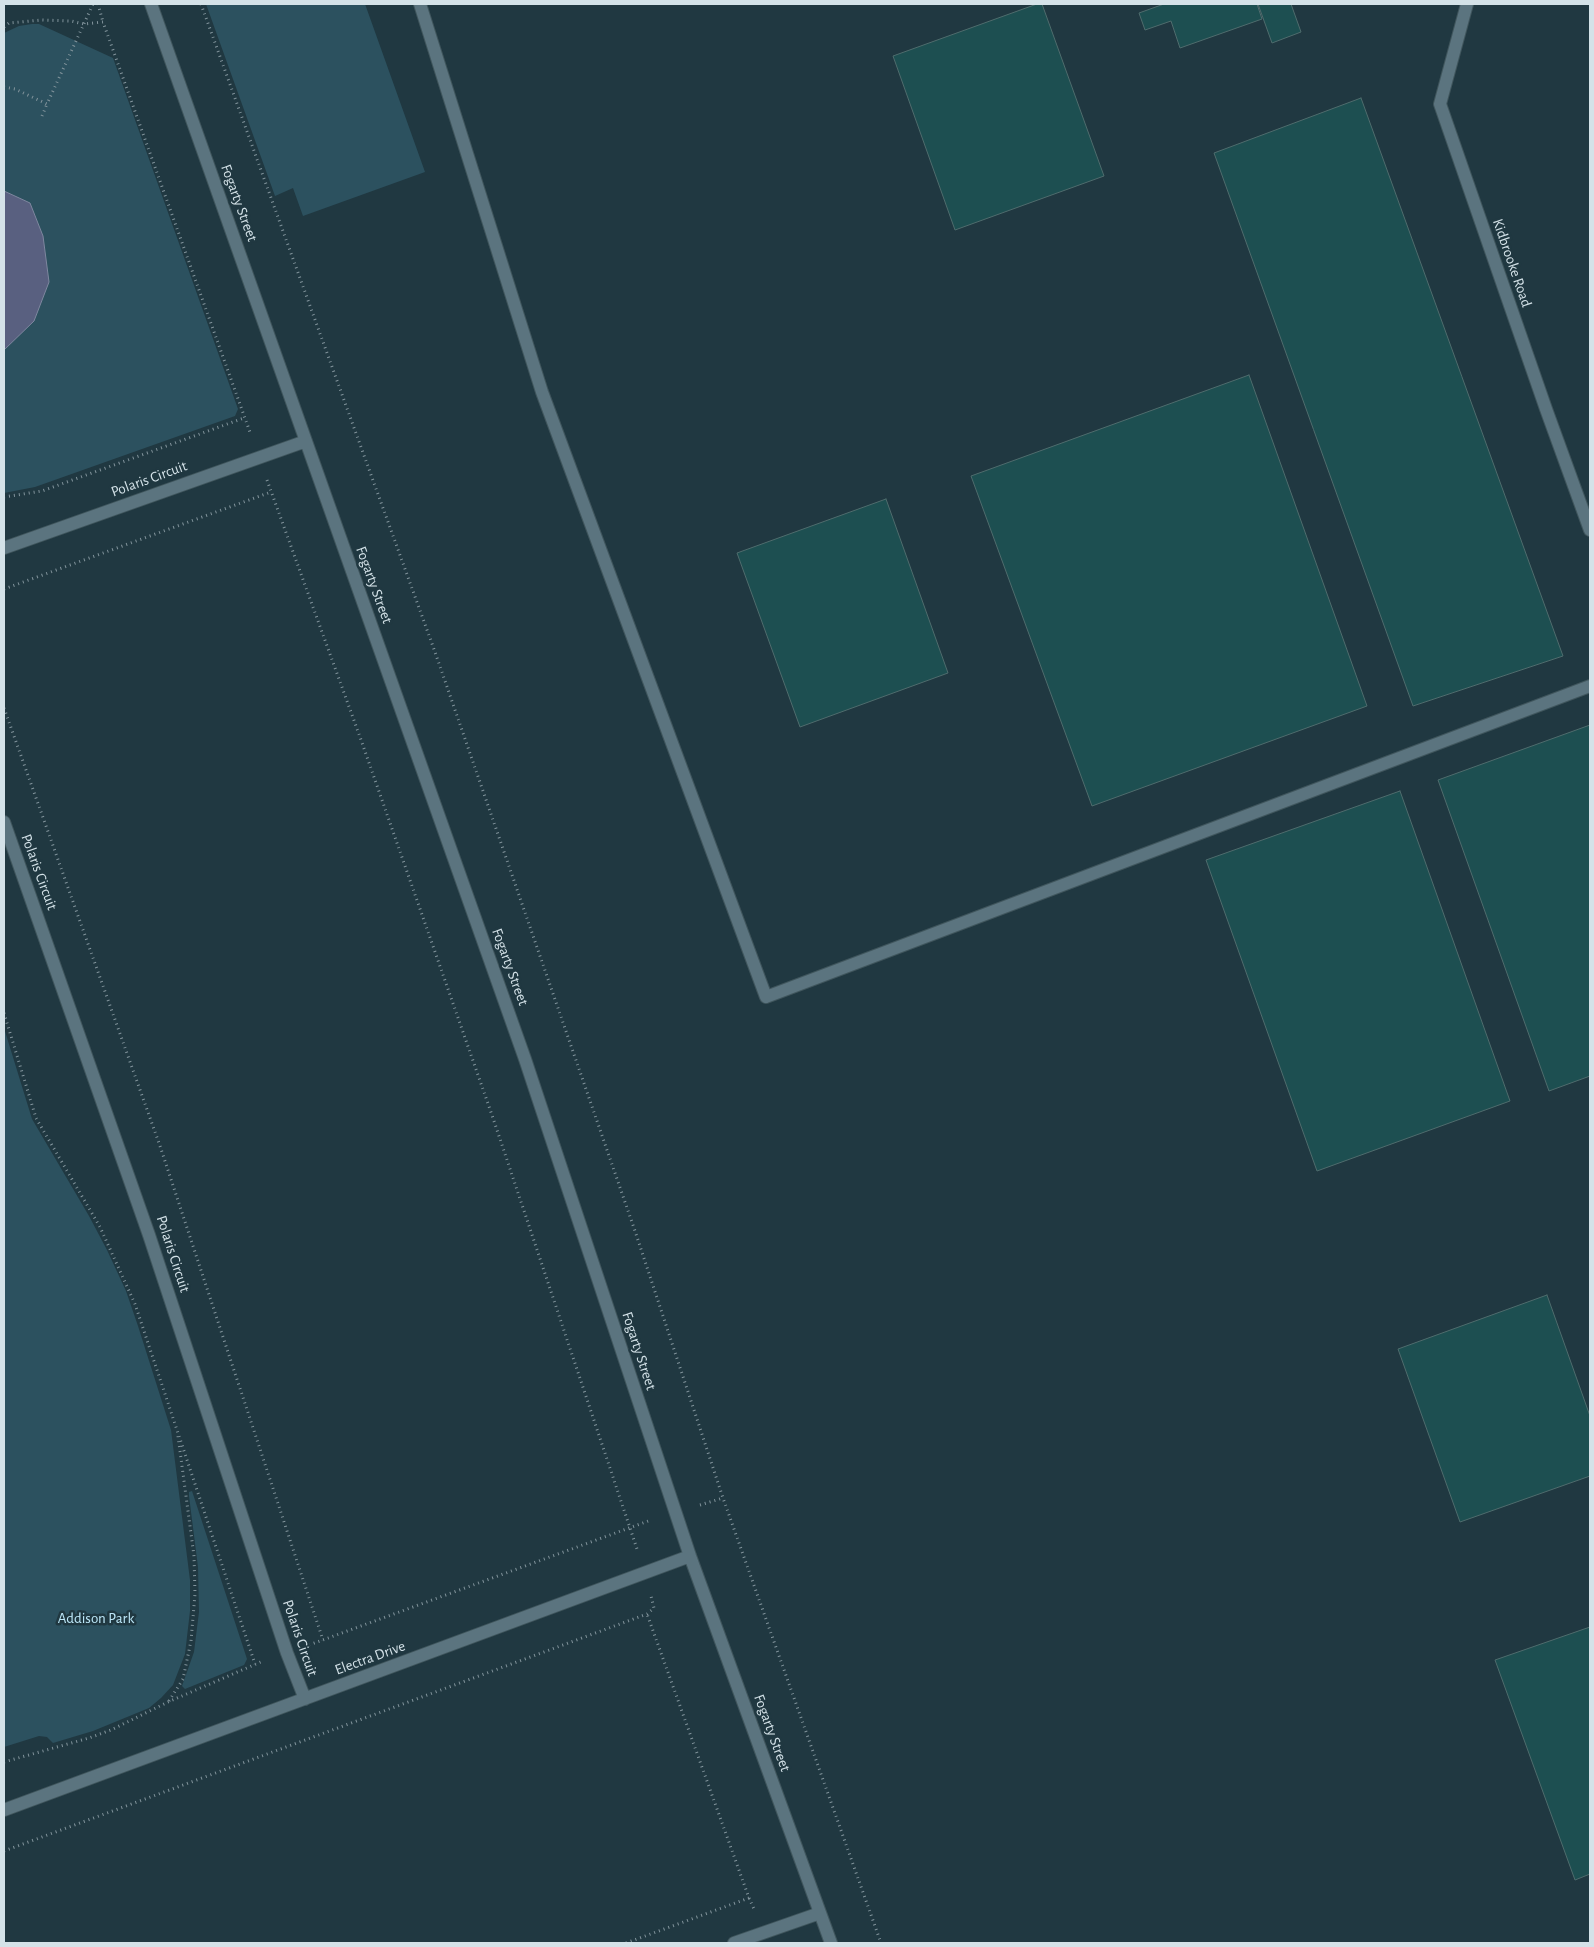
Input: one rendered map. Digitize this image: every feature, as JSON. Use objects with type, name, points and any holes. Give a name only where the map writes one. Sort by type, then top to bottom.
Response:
[{"type":"street","name":"Fogarty Street","points":[[151,4],[526,1059],[690,1556],[831,1943]]},
{"type":"street","points":[[420,4],[542,392],[766,997],[1590,686]]},
{"type":"street","name":"Kidbrooke Road","points":[[1467,4],[1440,104],[1590,530]]},
{"type":"street","name":"Polaris Circuit","points":[[4,548],[306,441]]},
{"type":"street","name":"Polaris Circuit","points":[[4,822],[149,1235],[287,1653],[305,1699]]},
{"type":"street","name":"Electra Drive","points":[[4,1810],[690,1556]]},
{"type":"street","points":[[734,1943],[820,1913]]},
{"type":"path","points":[[42,116],[94,4]]},
{"type":"path","points":[[4,1851],[647,1614],[654,1608],[645,1572],[489,1108],[360,737],[260,457],[244,418],[98,4]]},
{"type":"path","points":[[201,4],[442,671],[635,1231],[723,1498],[881,1943]]},
{"type":"path","points":[[4,27],[9,23],[42,20],[71,21],[84,24],[103,22]]},
{"type":"path","points":[[4,87],[47,104]]},
{"type":"path","points":[[4,498],[42,491],[244,418]]},
{"type":"path","points":[[4,589],[271,492]]},
{"type":"path","points":[[4,708],[160,1146],[323,1640]]},
{"type":"path","points":[[4,1013],[36,1118],[100,1227],[135,1304],[255,1664]]},
{"type":"path","points":[[168,1702],[183,1679],[191,1641],[195,1594],[194,1556],[177,1428]]},
{"type":"path","points":[[4,1762],[112,1730],[168,1702],[255,1664],[675,1511],[723,1498]]},
{"type":"path","points":[[626,1943],[749,1898],[647,1614]]},
{"type":"green space","points":[[206,4],[365,4],[425,172],[303,216],[293,188],[275,196]]},
{"type":"green space","points":[[39,24],[113,58],[238,409],[235,416],[35,487],[4,493],[4,33],[19,26]]},
{"type":"green space","name":"Addison Park","points":[[4,1028],[32,1119],[107,1250],[126,1291],[138,1326],[171,1430],[190,1580],[190,1611],[185,1654],[173,1685],[149,1708],[93,1731],[53,1743],[47,1737],[39,1736],[4,1747]]},
{"type":"green space","points":[[192,1491],[247,1659],[244,1665],[185,1689],[182,1686],[194,1652],[199,1612],[198,1567],[189,1496],[189,1492]]},
{"type":"shaded area","points":[[4,191],[30,203],[43,236],[49,282],[34,321],[4,350]]},
{"type":"building","points":[[1037,4],[1042,4],[1104,176],[955,230],[893,56]]},
{"type":"building","points":[[1164,4],[1257,4],[1262,19],[1180,48],[1171,21],[1145,30],[1139,13]]},
{"type":"building","points":[[1258,4],[1291,4],[1301,32],[1272,43]]},
{"type":"building","points":[[1361,98],[1563,656],[1413,706],[1214,153]]},
{"type":"building","points":[[1249,375],[1367,706],[1092,806],[971,476]]},
{"type":"building","points":[[886,499],[948,673],[800,727],[737,553]]},
{"type":"building","points":[[1590,725],[1590,1076],[1549,1091],[1438,780]]},
{"type":"building","points":[[1400,791],[1510,1101],[1317,1171],[1206,860]]},
{"type":"building","points":[[1547,1295],[1590,1416],[1590,1476],[1460,1522],[1398,1349]]},
{"type":"building","points":[[1590,1627],[1590,1874],[1575,1880],[1495,1660]]}]
